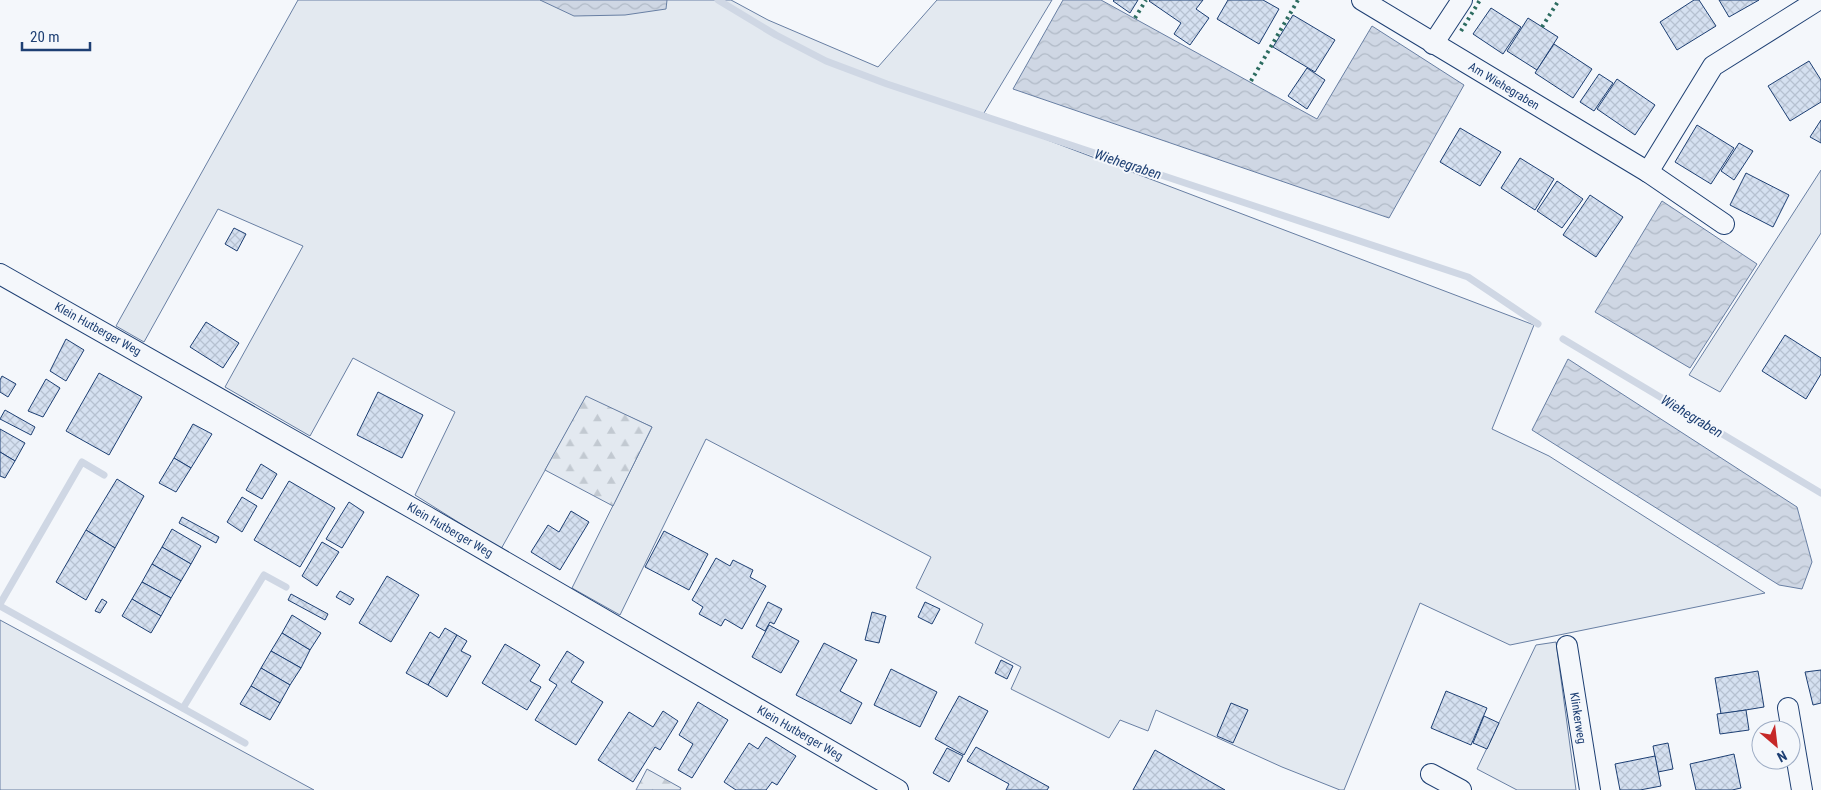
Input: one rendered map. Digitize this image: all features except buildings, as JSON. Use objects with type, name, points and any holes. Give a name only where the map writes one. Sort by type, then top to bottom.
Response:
[{"type":"street","name":"Am Wiehegraben","points":[[1362,0],[1648,172],[1724,224]]},
{"type":"street","points":[[1433,44],[1462,0]]},
{"type":"street","points":[[1648,172],[1713,66],[1818,0]]},
{"type":"street","name":"Klein Hutberger Weg","points":[[0,274],[426,516],[898,790]]},
{"type":"street","name":"Klinkerweg","points":[[1567,646],[1590,790]]},
{"type":"street","points":[[1788,708],[1802,790]]},
{"type":"street","points":[[1431,774],[1461,790]]},
{"type":"green space","points":[[298,0],[731,0],[768,20],[878,67],[937,0],[1052,0],[984,113],[1024,131],[1534,325],[1492,429],[1549,456],[1765,593],[1510,645],[1420,603],[1344,790],[1282,767],[1156,710],[1148,731],[1120,720],[1109,738],[1011,689],[1021,667],[975,643],[983,624],[916,588],[931,557],[706,439],[620,615],[572,588],[652,427],[586,397],[501,549],[415,495],[455,412],[353,358],[310,436],[225,387],[303,246],[218,209],[144,342],[116,326]]},
{"type":"green space","points":[[1821,170],[1821,233],[1720,392],[1689,375]]},
{"type":"green space","points":[[586,396],[652,427],[613,506],[545,470]]},
{"type":"green space","points":[[0,620],[314,790],[0,790]]},
{"type":"green space","points":[[1556,642],[1576,790],[1517,790],[1477,769],[1536,645]]},
{"type":"green space","points":[[647,769],[681,788],[680,790],[636,790]]},
{"type":"water","points":[[540,0],[667,0],[666,9],[625,15],[574,16]]},
{"type":"water","points":[[1063,0],[1101,0],[1317,119],[1372,26],[1464,85],[1389,218],[1013,89]]},
{"type":"water","points":[[1662,201],[1757,264],[1690,368],[1595,312]]},
{"type":"water","points":[[1568,359],[1797,507],[1812,562],[1802,589],[1779,585],[1532,430]]},
{"type":"waterway","name":"Wiehegraben","points":[[718,0],[776,35],[826,61],[887,84],[1468,277],[1538,324]]},
{"type":"waterway","name":"Wiehegraben","points":[[1563,339],[1821,493]]},
{"type":"waterway","points":[[0,604],[82,462],[104,475]]},
{"type":"waterway","points":[[183,708],[264,575],[286,587]]},
{"type":"waterway","points":[[0,606],[245,743]]},
{"type":"hedge","points":[[1135,18],[1146,0]]},
{"type":"hedge","points":[[1251,81],[1298,0]]},
{"type":"hedge","points":[[1461,31],[1480,0]]},
{"type":"hedge","points":[[1542,27],[1559,0]]}]
